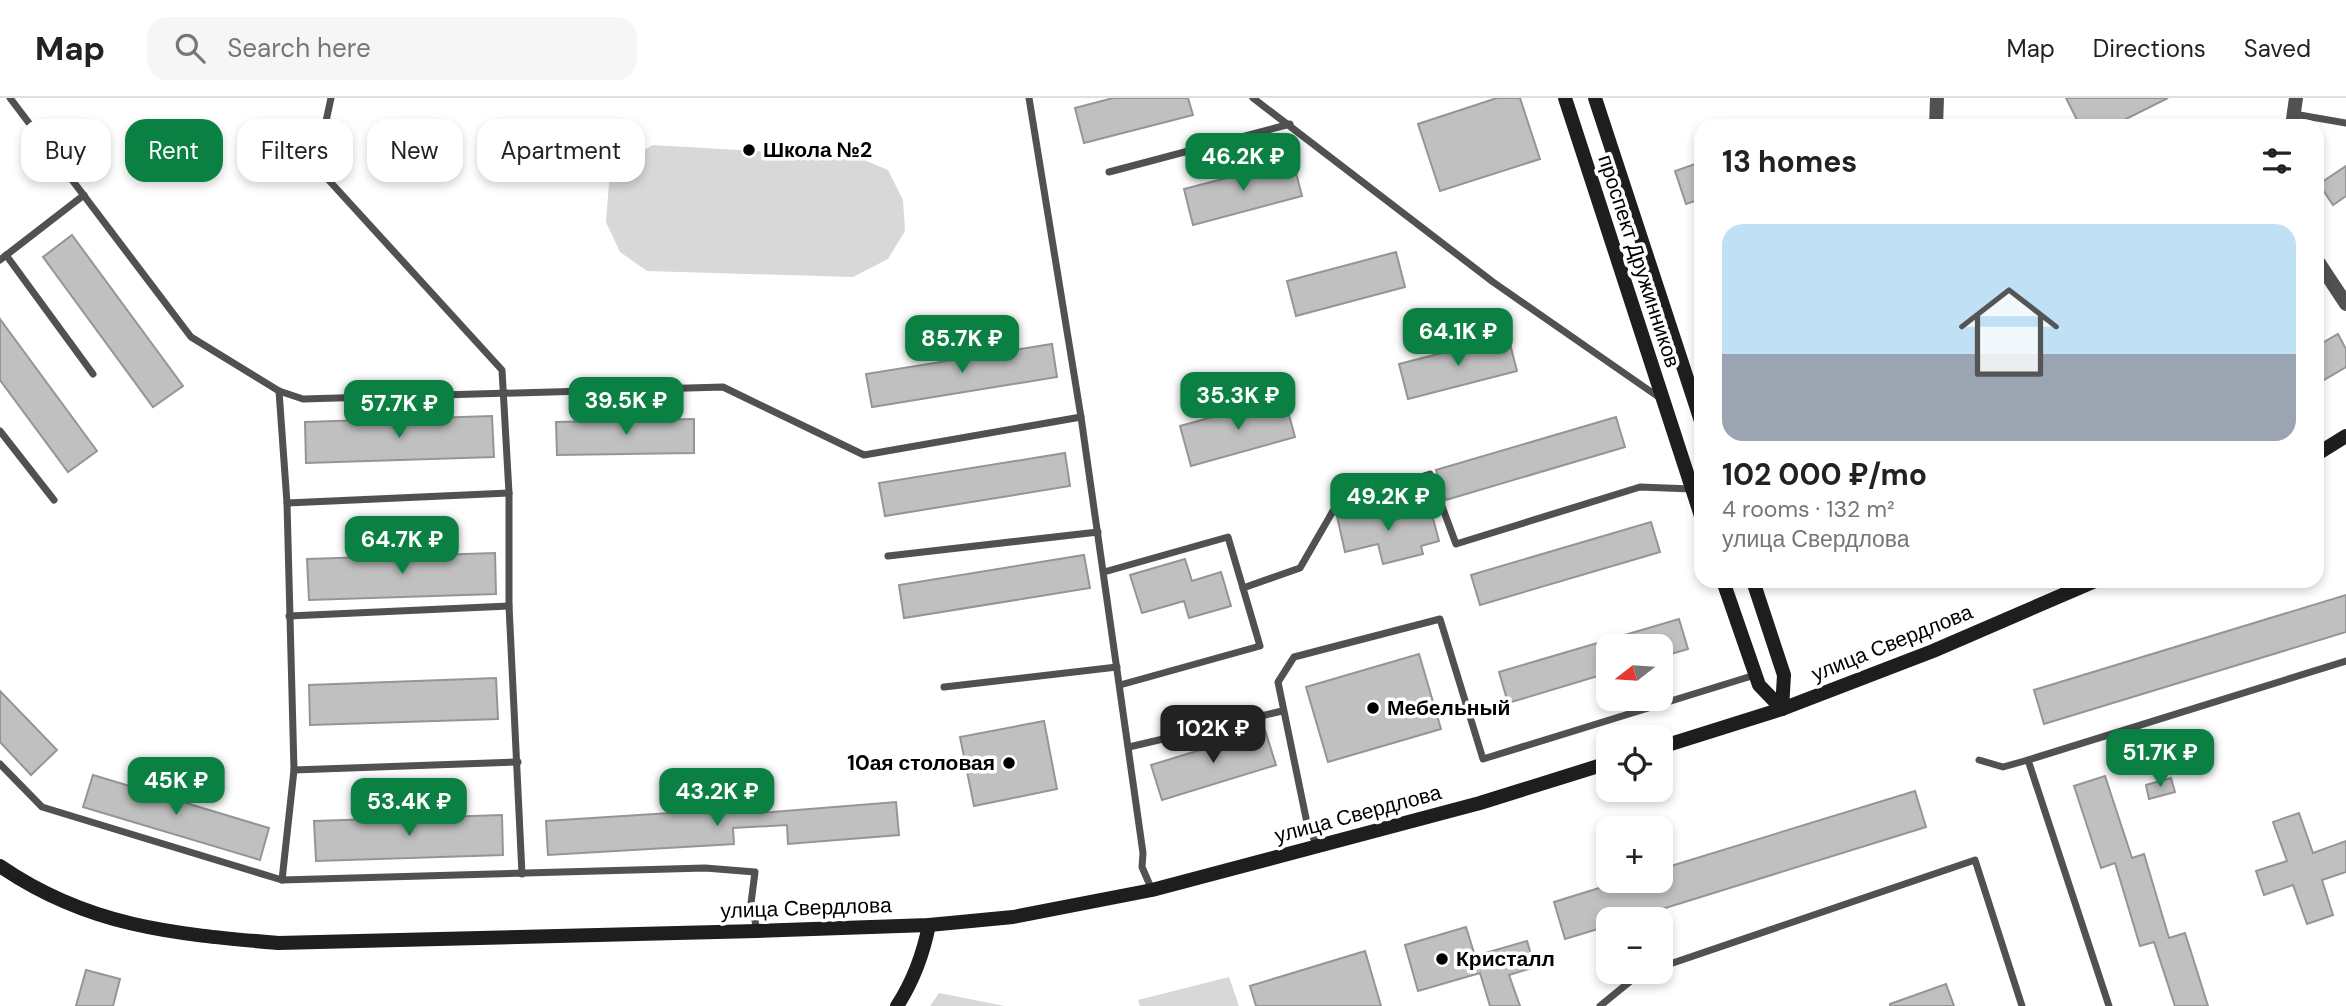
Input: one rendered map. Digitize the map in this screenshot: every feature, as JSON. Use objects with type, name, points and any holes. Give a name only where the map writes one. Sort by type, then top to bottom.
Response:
[{"type":"main road","name":"проспект Дружинников","points":[[1564,98],[1694,495]]},
{"type":"main road","name":"проспект Дружинников","points":[[1595,98],[1694,400]]},
{"type":"main road","points":[[2324,450],[2346,436]]},
{"type":"main road","points":[[1725,588],[1759,685],[1782,709]]},
{"type":"main road","points":[[1755,588],[1784,676],[1782,709]]},
{"type":"main road","name":"улица Свердлова","points":[[1673,743],[1782,709],[1933,651],[2079,588]]},
{"type":"main road","name":"улица Свердлова","points":[[0,866],[23,882],[83,912],[176,934],[278,943],[929,925],[1060,910],[1152,890],[1480,803],[1596,767]]},
{"type":"main road","points":[[897,1006],[909,987],[924,952],[929,925]]},
{"type":"street","points":[[1936,119],[1937,98]]},
{"type":"street","points":[[2292,119],[2296,98]]},
{"type":"street","points":[[2324,271],[2346,304]]},
{"type":"lane","points":[[10,98],[191,337],[279,391],[303,399],[505,391],[723,387],[864,455],[1081,417]]},
{"type":"lane","points":[[331,98],[325,127],[324,174],[502,370],[509,493],[509,606],[519,762],[522,874]]},
{"type":"lane","points":[[1029,98],[1104,572],[1143,853],[1142,867],[1152,890]]},
{"type":"lane","points":[[1252,98],[1290,124],[1493,282],[1661,399]]},
{"type":"lane","points":[[2324,122],[2346,123]]},
{"type":"lane","points":[[1109,172],[1290,124]]},
{"type":"lane","points":[[84,195],[3,258],[93,374]]},
{"type":"lane","points":[[279,391],[287,503],[294,770],[282,880]]},
{"type":"lane","points":[[0,431],[54,500]]},
{"type":"lane","points":[[1243,588],[1300,568],[1337,504],[1430,474],[1456,544],[1640,487],[1692,489]]},
{"type":"lane","points":[[287,503],[509,493]]},
{"type":"lane","points":[[888,556],[1098,532]]},
{"type":"lane","points":[[1104,572],[1228,537],[1260,646],[1120,685]]},
{"type":"lane","points":[[289,616],[509,606]]},
{"type":"lane","points":[[1318,847],[1307,823],[1278,682],[1294,656],[1440,619],[1483,759],[1755,675]]},
{"type":"lane","points":[[1979,760],[2003,767],[2346,661]]},
{"type":"lane","points":[[944,687],[1117,667]]},
{"type":"lane","points":[[1129,747],[1282,710]]},
{"type":"lane","points":[[2028,760],[2109,1006]]},
{"type":"lane","points":[[294,770],[519,762]]},
{"type":"lane","points":[[0,764],[42,807],[282,880],[705,868],[755,872],[751,903],[757,931]]},
{"type":"lane","points":[[1673,963],[1975,860],[2022,1006]]},
{"type":"lane","points":[[1600,1006],[1627,984]]},
{"type":"shaded area","points":[[653,145],[857,157],[888,170],[903,200],[905,231],[888,259],[853,277],[647,271],[620,252],[606,222],[609,183],[645,182],[645,149]]},
{"type":"shaded area","points":[[1229,977],[1239,1006],[1140,1006],[1138,1000]]},
{"type":"shaded area","points":[[939,993],[1005,1006],[930,1006]]},
{"type":"building","points":[[1113,98],[1188,98],[1193,115],[1084,143],[1075,108]]},
{"type":"building","points":[[1497,98],[1520,98],[1540,159],[1440,191],[1418,124]]},
{"type":"building","points":[[2066,98],[2168,98],[2126,119],[2076,119]]},
{"type":"building","points":[[1293,161],[1302,196],[1193,225],[1184,189]]},
{"type":"building","points":[[1694,164],[1694,201],[1686,204],[1675,171]]},
{"type":"building","points":[[2346,166],[2346,196],[2333,205],[2324,192],[2324,181]]},
{"type":"building","points":[[72,235],[183,386],[153,407],[43,257]]},
{"type":"building","points":[[1396,252],[1405,287],[1296,316],[1287,281]]},
{"type":"building","points":[[0,319],[97,451],[68,472],[0,380]]},
{"type":"building","points":[[2338,334],[2346,349],[2346,367],[2324,380],[2324,342]]},
{"type":"building","points":[[1508,336],[1517,371],[1408,399],[1399,364]]},
{"type":"building","points":[[1052,344],[1057,377],[872,407],[866,374]]},
{"type":"building","points":[[1284,397],[1295,437],[1191,466],[1180,426]]},
{"type":"building","points":[[492,416],[494,457],[306,463],[305,422]]},
{"type":"building","points":[[1616,417],[1625,447],[1446,500],[1436,470]]},
{"type":"building","points":[[694,419],[694,453],[557,455],[556,422]]},
{"type":"building","points":[[1065,453],[1070,486],[885,516],[879,483]]},
{"type":"building","points":[[1385,504],[1389,521],[1431,511],[1439,541],[1421,546],[1423,554],[1383,564],[1378,544],[1345,552],[1337,516]]},
{"type":"building","points":[[1651,522],[1660,552],[1480,605],[1471,575]]},
{"type":"building","points":[[495,553],[496,594],[309,600],[307,559]]},
{"type":"building","points":[[1084,555],[1090,588],[904,618],[899,585]]},
{"type":"building","points":[[1185,559],[1192,581],[1221,572],[1231,606],[1189,618],[1184,601],[1142,613],[1130,575]]},
{"type":"building","points":[[2346,595],[2346,632],[2044,724],[2034,690]]},
{"type":"building","points":[[1679,619],[1688,649],[1673,653],[1673,634],[1628,634]]},
{"type":"building","points":[[1596,643],[1596,677],[1508,703],[1499,672]]},
{"type":"building","name":"Мебельный","points":[[1419,654],[1441,729],[1328,762],[1306,687]]},
{"type":"building","points":[[496,678],[498,719],[310,725],[309,685]]},
{"type":"building","points":[[0,691],[57,750],[31,775],[0,742]]},
{"type":"building","name":"10ая столовая","points":[[1044,721],[1057,789],[974,806],[960,737]]},
{"type":"building","points":[[1265,730],[1276,765],[1162,800],[1151,765]]},
{"type":"building","points":[[93,775],[269,828],[260,860],[83,807]]},
{"type":"building","points":[[2105,776],[2132,858],[2144,854],[2169,938],[2185,933],[2208,1006],[2175,1006],[2154,942],[2140,946],[2115,863],[2101,868],[2074,786]]},
{"type":"building","points":[[2171,778],[2175,792],[2149,799],[2146,785]]},
{"type":"building","points":[[1915,791],[1926,827],[1669,907],[1596,907],[1596,930],[1565,939],[1554,902],[1596,889],[1596,893],[1673,893],[1673,865]]},
{"type":"building","points":[[896,802],[899,835],[788,844],[787,825],[733,828],[734,844],[548,855],[546,821],[732,809],[732,813],[772,812]]},
{"type":"building","points":[[2299,813],[2313,853],[2346,841],[2346,872],[2322,880],[2333,915],[2307,924],[2293,885],[2264,895],[2256,871],[2287,861],[2273,822]]},
{"type":"building","points":[[502,815],[503,855],[316,861],[314,821]]},
{"type":"building","points":[[1466,927],[1475,956],[1527,941],[1535,967],[1509,975],[1520,1006],[1490,1006],[1480,973],[1418,991],[1405,945]]},
{"type":"building","points":[[1365,951],[1381,1006],[1256,1006],[1250,986]]},
{"type":"building","points":[[86,970],[120,979],[113,1006],[76,1006]]},
{"type":"building","points":[[1946,984],[1954,1006],[1890,1006],[1890,1004]]},
{"type":"place","name":"Школа №2","points":[[749,150]]},
{"type":"place","name":"Мебельный","points":[[1373,708]]},
{"type":"place","name":"10ая столовая","points":[[1009,763]]},
{"type":"place","name":"Кристалл","points":[[1442,959]]}]
